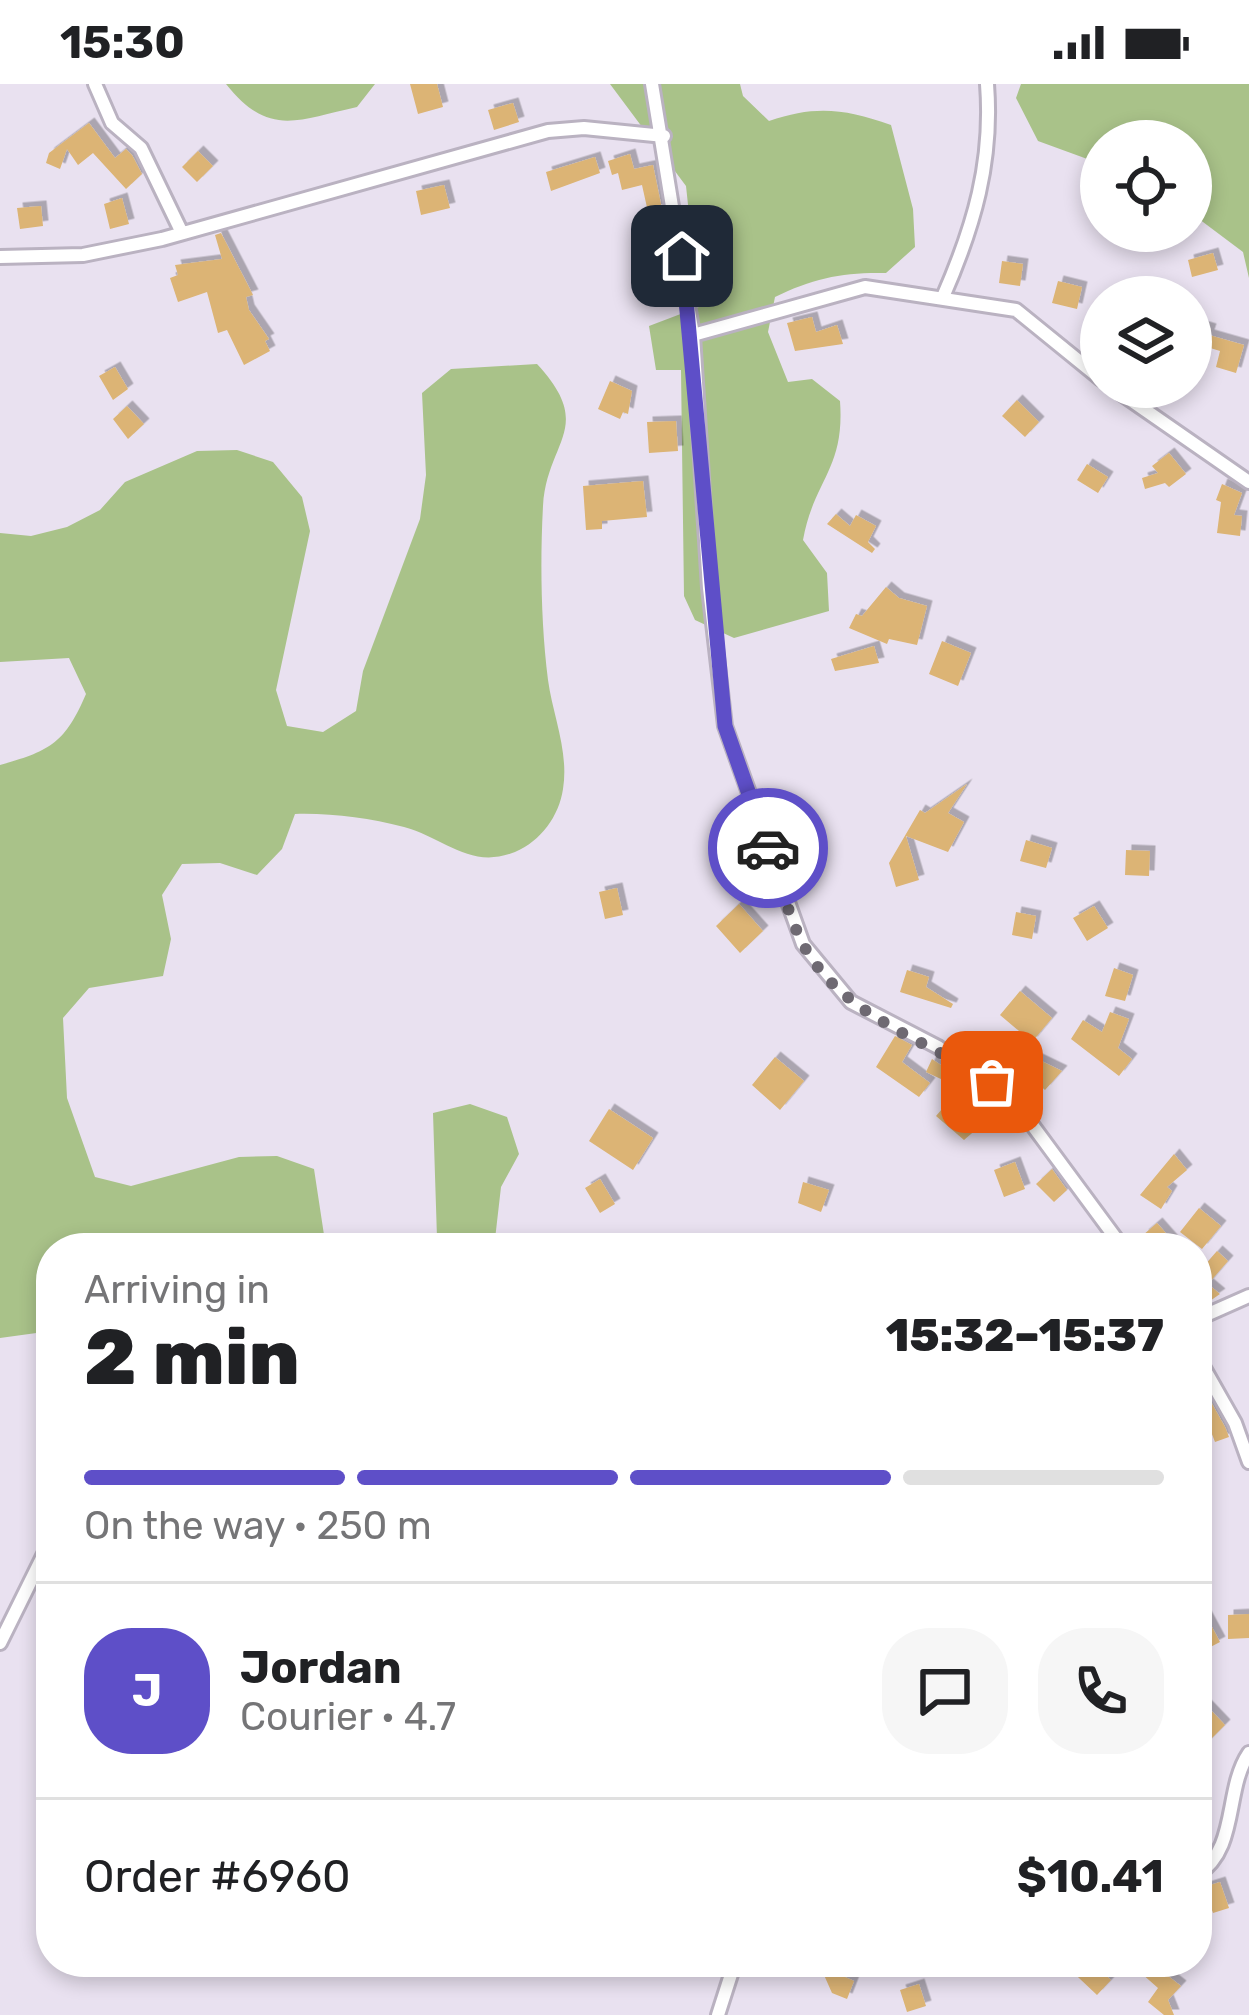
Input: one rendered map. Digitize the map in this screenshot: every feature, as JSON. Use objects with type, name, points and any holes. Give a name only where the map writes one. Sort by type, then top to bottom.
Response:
[{"type":"street","points":[[94,84],[112,123],[141,148],[182,233]]},
{"type":"street","points":[[652,84],[693,335],[709,588],[725,726],[803,944],[851,1002],[938,1047],[1019,1107],[1112,1233]]},
{"type":"street","points":[[943,297],[983,187],[990,128],[987,84]]},
{"type":"street","points":[[0,257],[83,255],[182,233],[548,131],[584,128],[664,136]]},
{"type":"street","points":[[693,335],[865,287],[1016,310],[1080,362]]},
{"type":"street","points":[[1142,408],[1249,482]]},
{"type":"street","points":[[1212,1312],[1249,1295]]},
{"type":"street","points":[[1212,1382],[1235,1423],[1249,1462]]},
{"type":"street","points":[[0,1643],[36,1570]]},
{"type":"street","points":[[1212,1859],[1221,1849],[1240,1768],[1249,1753]]},
{"type":"street","points":[[718,2015],[730,1977]]},
{"type":"green space","points":[[226,84],[375,84],[357,107],[285,121],[256,112]]},
{"type":"green space","points":[[610,84],[740,84],[743,96],[769,121],[830,111],[891,125],[913,209],[915,247],[886,273],[829,278],[775,297],[768,332],[788,382],[812,379],[840,401],[838,443],[803,540],[827,573],[829,611],[734,638],[695,620],[684,596],[681,370],[656,370],[649,326],[699,307],[686,186]]},
{"type":"green space","points":[[1021,84],[1249,84],[1249,278],[1243,252],[1212,229],[1212,120],[1080,120],[1080,156],[1038,141],[1016,98]]},
{"type":"green space","points":[[537,364],[563,404],[564,434],[543,506],[541,571],[548,680],[564,775],[557,809],[533,841],[499,857],[471,855],[390,824],[295,814],[282,849],[257,875],[220,863],[182,864],[162,895],[171,939],[163,976],[89,988],[63,1018],[67,1098],[95,1177],[131,1186],[239,1157],[277,1156],[314,1169],[324,1233],[36,1233],[36,1333],[0,1338],[0,765],[54,743],[71,724],[86,694],[69,658],[0,662],[0,533],[31,536],[67,527],[100,510],[125,482],[197,451],[237,450],[273,462],[302,497],[310,531],[276,690],[287,726],[323,732],[356,711],[363,671],[420,519],[426,475],[422,393],[451,369]]},
{"type":"green space","points":[[470,1104],[507,1117],[519,1154],[501,1187],[496,1233],[437,1233],[433,1113]]},
{"type":"building","points":[[410,84],[437,84],[443,107],[418,114]]},
{"type":"building","points":[[513,103],[519,122],[494,130],[488,110]]},
{"type":"building","points":[[89,123],[115,158],[126,149],[132,155],[142,174],[126,189],[93,153],[78,165],[67,149],[60,169],[46,163],[49,153]]},
{"type":"building","points":[[198,151],[213,166],[197,182],[182,167]]},
{"type":"building","points":[[630,154],[634,169],[653,165],[662,209],[648,212],[642,185],[622,190],[618,173],[612,175],[608,161]]},
{"type":"building","points":[[595,157],[600,173],[551,191],[546,172]]},
{"type":"building","points":[[444,185],[450,208],[421,215],[416,191]]},
{"type":"building","points":[[122,198],[129,224],[110,229],[104,204]]},
{"type":"building","points":[[41,206],[43,226],[20,229],[17,208]]},
{"type":"building","points":[[221,233],[253,295],[246,297],[249,310],[269,339],[265,341],[270,351],[244,365],[227,330],[218,333],[207,292],[178,302],[170,278],[178,275],[175,265],[222,259],[215,235]]},
{"type":"building","points":[[1213,253],[1218,270],[1192,276],[1188,260]]},
{"type":"building","points":[[1002,261],[1023,264],[1020,286],[999,283]]},
{"type":"building","points":[[671,263],[671,305],[653,306],[651,264]]},
{"type":"building","points":[[1058,281],[1080,286],[1077,309],[1052,303]]},
{"type":"building","points":[[812,317],[816,332],[837,325],[843,344],[795,351],[787,323]]},
{"type":"building","points":[[1212,336],[1244,345],[1236,373],[1216,367],[1220,351],[1212,349]]},
{"type":"building","points":[[115,367],[128,389],[113,400],[99,376]]},
{"type":"building","points":[[610,381],[632,391],[628,414],[623,412],[620,419],[598,409]]},
{"type":"building","points":[[1017,400],[1039,422],[1025,437],[1002,416]]},
{"type":"building","points":[[127,406],[144,424],[128,439],[113,419]]},
{"type":"building","points":[[676,421],[678,451],[649,453],[647,422]]},
{"type":"building","points":[[1169,453],[1186,474],[1169,487],[1165,483],[1145,489],[1142,478],[1158,473],[1152,466]]},
{"type":"building","points":[[1087,464],[1108,477],[1098,493],[1077,480]]},
{"type":"building","points":[[643,481],[647,517],[602,521],[602,529],[586,530],[583,486]]},
{"type":"building","points":[[1222,484],[1242,493],[1234,515],[1242,516],[1240,536],[1217,533],[1221,502],[1216,500]]},
{"type":"building","points":[[836,514],[850,526],[856,515],[876,526],[868,542],[875,549],[872,553],[827,524]]},
{"type":"building","points":[[886,587],[899,598],[927,606],[917,645],[889,639],[887,644],[849,628],[856,614],[862,616]]},
{"type":"building","points":[[942,641],[971,653],[958,686],[929,674]]},
{"type":"building","points":[[874,646],[879,663],[835,671],[831,659]]},
{"type":"building","points":[[967,784],[948,813],[964,822],[948,852],[906,836],[919,880],[896,887],[889,863],[920,810],[925,813]]},
{"type":"building","points":[[1026,840],[1052,848],[1046,868],[1020,861]]},
{"type":"building","points":[[1126,850],[1150,851],[1149,876],[1125,875]]},
{"type":"building","points":[[617,888],[623,915],[605,919],[599,892]]},
{"type":"building","points":[[739,904],[763,931],[740,953],[716,926]]},
{"type":"building","points":[[1094,906],[1108,928],[1087,941],[1073,918]]},
{"type":"building","points":[[1016,912],[1036,916],[1032,939],[1012,935]]},
{"type":"building","points":[[1114,968],[1133,975],[1125,1001],[1105,996]]},
{"type":"building","points":[[907,970],[929,977],[926,987],[953,1004],[951,1008],[900,992]]},
{"type":"building","points":[[1020,991],[1052,1018],[1032,1042],[1000,1015]]},
{"type":"building","points":[[1110,1012],[1129,1019],[1118,1048],[1132,1059],[1119,1076],[1071,1039],[1083,1020],[1102,1032]]},
{"type":"building","points":[[895,1036],[912,1045],[902,1062],[930,1083],[919,1097],[876,1067]]},
{"type":"building","points":[[775,1057],[804,1081],[780,1110],[752,1085]]},
{"type":"building","points":[[932,1059],[1002,1107],[964,1140],[936,1116],[960,1088],[926,1072]]},
{"type":"building","points":[[1037,1059],[1062,1071],[1045,1090],[1025,1072]]},
{"type":"building","points":[[609,1109],[653,1138],[633,1170],[589,1141]]},
{"type":"building","points":[[1174,1154],[1187,1170],[1167,1187],[1172,1191],[1161,1209],[1140,1195]]},
{"type":"building","points":[[1015,1162],[1025,1189],[1004,1197],[994,1170]]},
{"type":"building","points":[[1052,1169],[1067,1190],[1054,1202],[1036,1184]]},
{"type":"building","points":[[600,1179],[615,1204],[600,1213],[585,1188]]},
{"type":"building","points":[[803,1182],[829,1190],[821,1212],[798,1203]]},
{"type":"building","points":[[1199,1208],[1221,1226],[1212,1237],[1212,1233],[1180,1232]]},
{"type":"building","points":[[1157,1223],[1166,1233],[1145,1233]]},
{"type":"building","points":[[1217,1251],[1228,1261],[1212,1279],[1212,1257]]},
{"type":"building","points":[[1212,1404],[1229,1437],[1215,1442],[1212,1434]]},
{"type":"building","points":[[1249,1614],[1249,1638],[1228,1639],[1228,1615]]},
{"type":"building","points":[[1212,1711],[1225,1725],[1212,1738]]},
{"type":"building","points":[[1220,1882],[1229,1908],[1213,1913],[1212,1884]]},
{"type":"building","points":[[825,1977],[854,1981],[847,1999],[832,1993]]},
{"type":"building","points":[[1078,1977],[1111,1980],[1097,1995]]},
{"type":"building","points":[[1146,1977],[1169,1977],[1181,1986],[1168,2000],[1174,2015],[1164,2015],[1148,2002],[1158,1988]]},
{"type":"building","points":[[919,1984],[926,2006],[907,2012],[900,1990]]},
{"type":"way so far","points":[[768,848],[803,944],[851,1002],[938,1047],[992,1082]]},
{"type":"route","points":[[682,256],[693,335],[709,588],[725,726],[768,848]]}]
